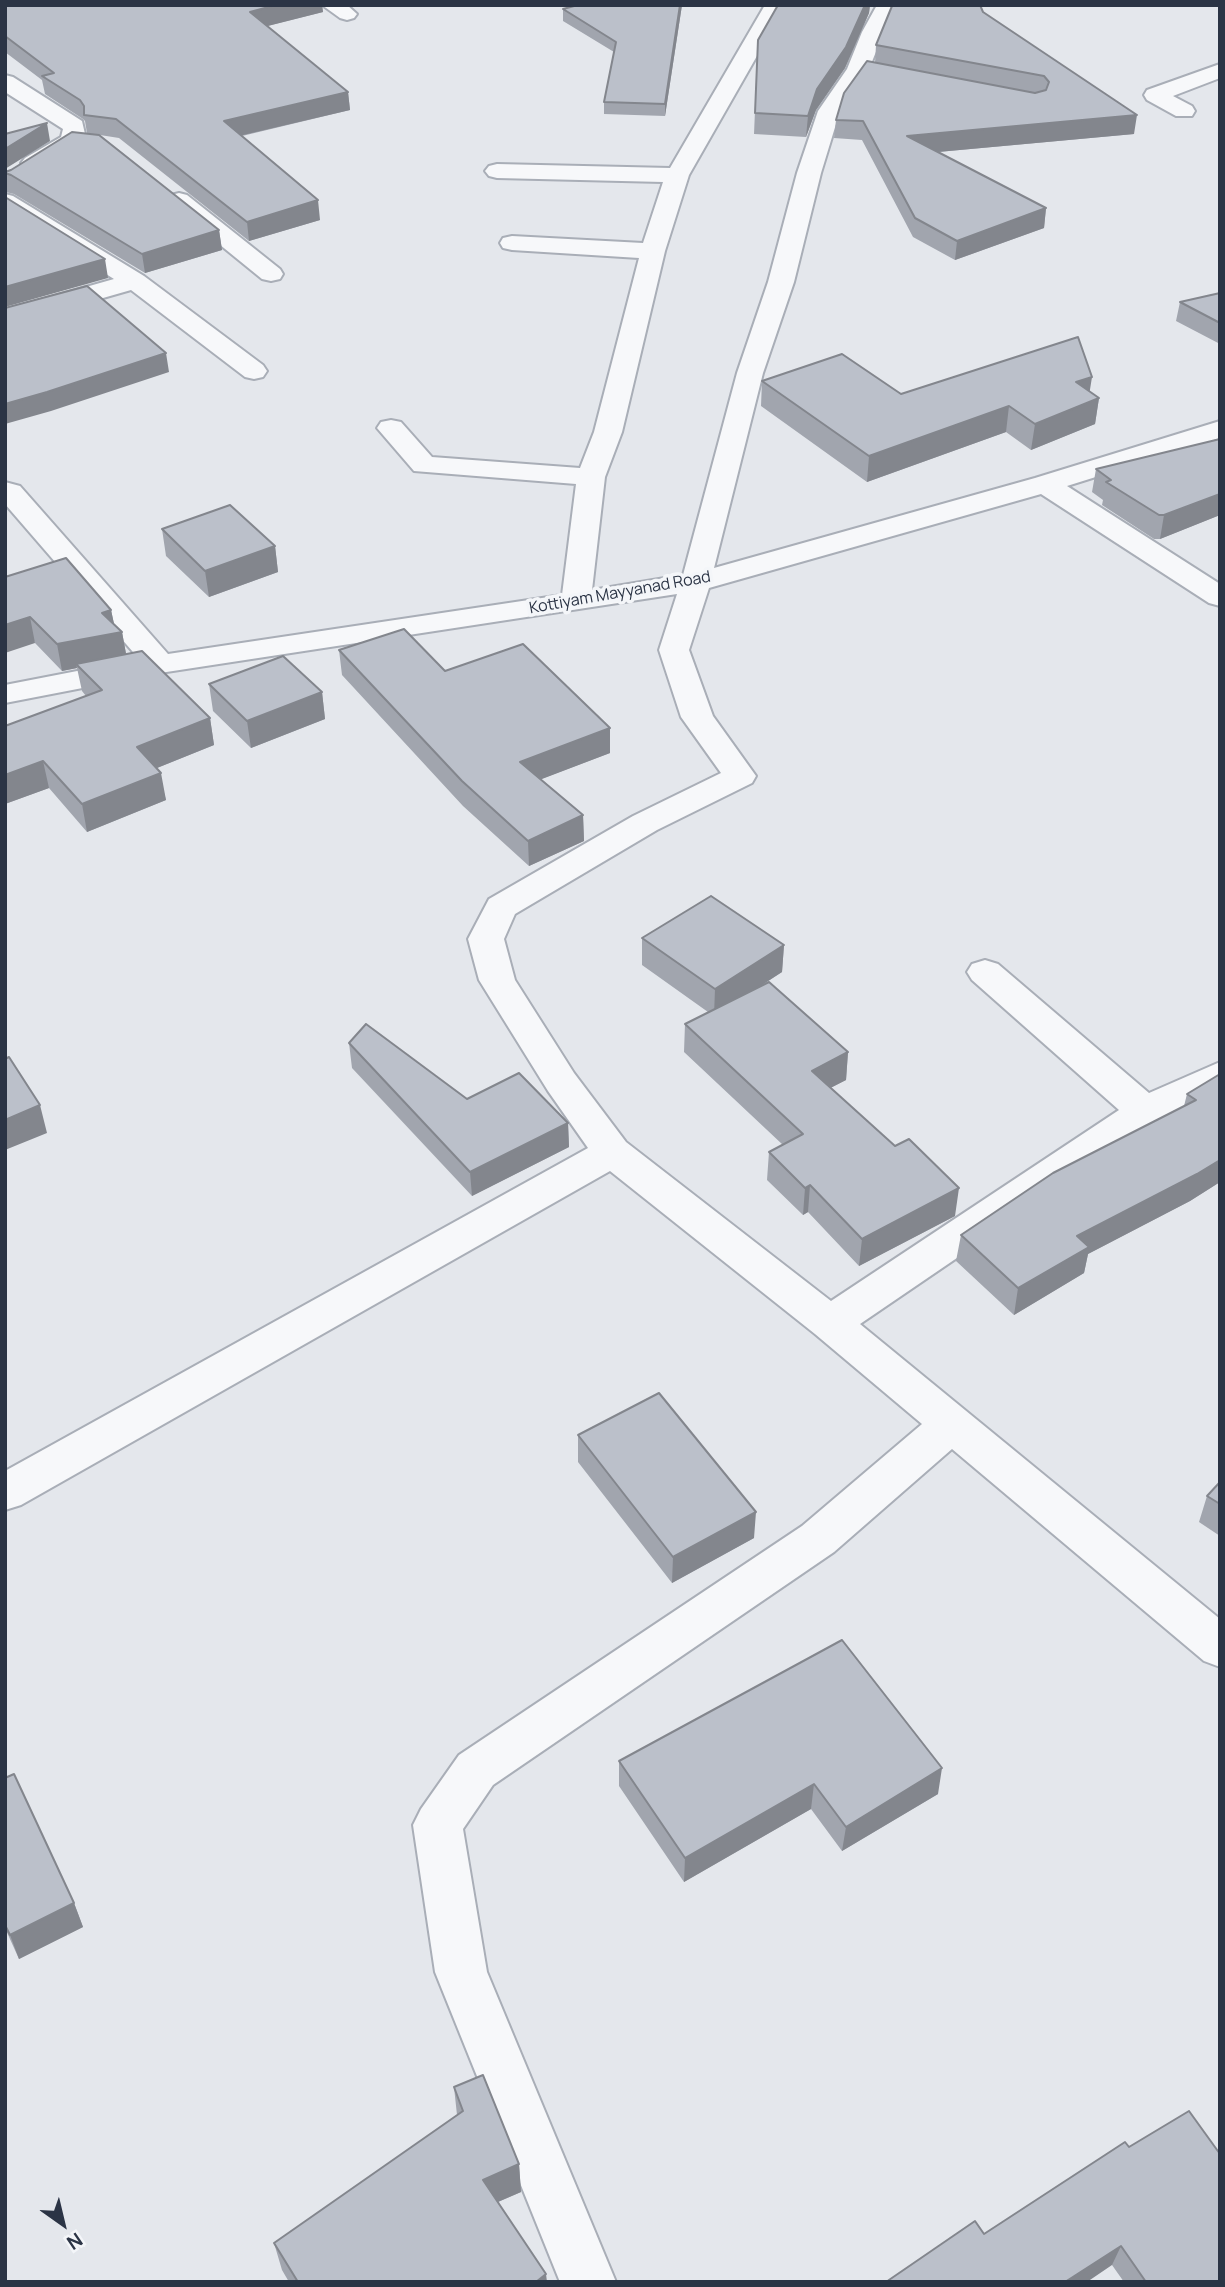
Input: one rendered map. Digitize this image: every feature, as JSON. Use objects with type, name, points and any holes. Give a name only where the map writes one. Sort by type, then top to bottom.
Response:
[{"type":"street","points":[[576,603],[591,477],[608,432],[653,251],[677,176],[776,5]]},
{"type":"street","points":[[908,13],[886,11],[873,32],[858,69],[829,111],[809,173],[781,282],[750,373],[696,582],[674,650],[697,717],[740,776],[645,823],[501,907],[486,939],[497,980],[561,1082],[612,1152],[830,1323],[1220,1647]]},
{"type":"street","points":[[858,69],[885,74]]},
{"type":"street","points":[[1184,111],[1155,95],[1220,70]]},
{"type":"street","points":[[5,82],[74,127],[75,134],[70,141],[16,174]]},
{"type":"street","points":[[70,141],[96,144]]},
{"type":"street","points":[[496,171],[677,176]]},
{"type":"street","points":[[163,188],[271,274]]},
{"type":"street","points":[[5,201],[135,281],[254,371]]},
{"type":"street","points":[[512,243],[653,251]]},
{"type":"street","points":[[5,318],[135,281]]},
{"type":"street","points":[[391,428],[424,465],[591,477]]},
{"type":"street","name":"Kottiyam Mayyanad Road","points":[[5,694],[160,664],[576,603],[696,582],[1045,484],[1220,429]]},
{"type":"street","points":[[1045,484],[1220,597]]},
{"type":"street","points":[[5,490],[10,492],[160,664]]},
{"type":"street","points":[[985,972],[1145,1111]]},
{"type":"street","points":[[830,1323],[1145,1111],[1220,1075]]},
{"type":"street","points":[[5,1492],[612,1152]]},
{"type":"street","points":[[588,2282],[461,1972],[438,1825],[476,1770],[818,1539],[952,1424]]},
{"type":"building","points":[[5,5],[276,5],[250,12],[348,92],[224,121],[318,200],[247,222],[116,119],[84,115],[84,106],[80,100],[42,76],[54,73],[5,36]]},
{"type":"building","points":[[578,5],[680,5],[665,104],[604,102],[616,42],[563,9]]},
{"type":"building","points":[[778,5],[865,5],[846,47],[817,89],[808,116],[755,113],[758,40]]},
{"type":"building","points":[[980,5],[983,12],[1137,115],[907,136],[1046,208],[957,241],[915,218],[863,121],[836,120],[844,93],[867,61],[1035,93],[1046,90],[1049,82],[1044,76],[876,45],[892,6]]},
{"type":"building","points":[[47,123],[5,149],[5,134]]},
{"type":"building","points":[[72,132],[99,135],[219,230],[142,254],[5,173]]},
{"type":"building","points":[[5,197],[105,259],[5,287]]},
{"type":"building","points":[[87,286],[166,353],[5,404],[5,308]]},
{"type":"building","points":[[1220,293],[1220,323],[1180,302]]},
{"type":"building","points":[[1078,337],[1092,377],[1076,382],[1099,398],[1035,424],[1009,406],[869,456],[762,381],[842,354],[901,394]]},
{"type":"building","points":[[1220,439],[1220,494],[1164,515],[1159,515],[1106,482],[1111,480],[1096,469]]},
{"type":"building","points":[[230,505],[275,546],[205,571],[162,529]]},
{"type":"building","points":[[66,558],[111,610],[102,613],[122,632],[57,644],[30,617],[5,625],[5,577]]},
{"type":"building","points":[[404,629],[445,671],[523,644],[610,728],[520,762],[583,815],[528,841],[462,781],[339,650]]},
{"type":"building","points":[[142,651],[210,718],[137,747],[161,773],[82,804],[43,761],[5,775],[5,726],[102,690],[76,664]]},
{"type":"building","points":[[283,656],[322,692],[247,721],[209,684]]},
{"type":"building","points":[[711,896],[784,945],[715,989],[642,938]]},
{"type":"building","points":[[769,982],[848,1052],[812,1071],[895,1146],[909,1139],[959,1188],[862,1239],[810,1185],[805,1188],[769,1152],[803,1134],[685,1024]]},
{"type":"building","points":[[366,1024],[467,1099],[519,1073],[568,1123],[470,1172],[349,1043]]},
{"type":"building","points":[[9,1057],[40,1105],[5,1120],[5,1059]]},
{"type":"building","points":[[1220,1074],[1220,1160],[1077,1236],[1089,1247],[1018,1288],[961,1235],[1053,1173],[1196,1100],[1187,1094]]},
{"type":"building","points":[[659,1393],[756,1512],[673,1557],[578,1435]]},
{"type":"building","points":[[1220,1482],[1220,1504],[1207,1496]]},
{"type":"building","points":[[842,1640],[942,1768],[846,1827],[814,1784],[685,1858],[619,1761]]},
{"type":"building","points":[[14,1774],[74,1903],[10,1935],[5,1925],[5,1778]]},
{"type":"building","points":[[483,2075],[519,2164],[483,2180],[546,2274],[536,2282],[298,2282],[274,2243],[463,2111],[454,2087]]},
{"type":"building","points":[[1189,2111],[1220,2154],[1220,2282],[1146,2282],[1121,2246],[1065,2282],[886,2282],[975,2221],[984,2234],[1125,2142],[1129,2147]]}]
